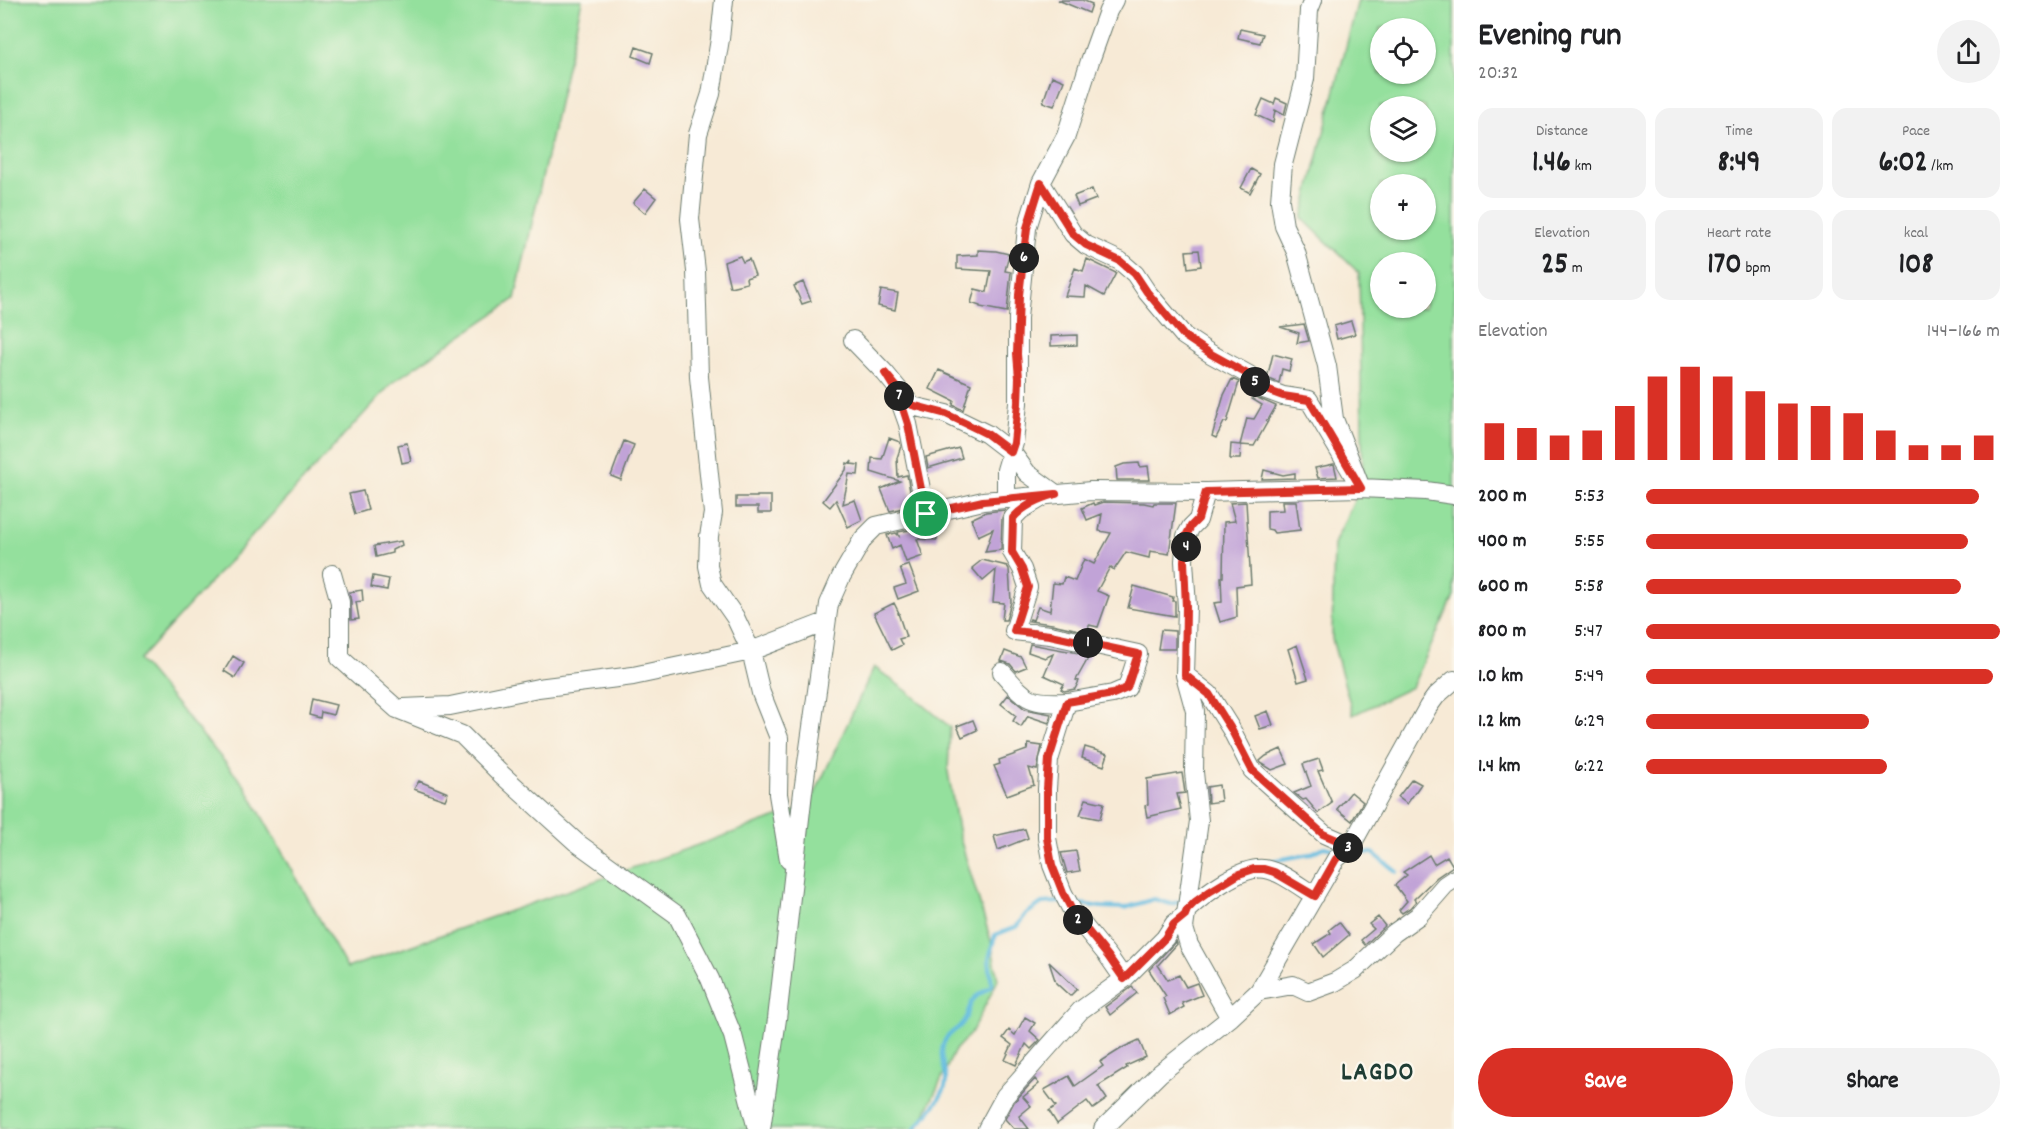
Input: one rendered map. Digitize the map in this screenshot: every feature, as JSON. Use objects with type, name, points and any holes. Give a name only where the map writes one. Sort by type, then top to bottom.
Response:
[{"type":"street","points":[[724,0],[711,94],[698,134],[690,219],[696,271],[699,376],[713,513],[709,536],[708,566],[712,584],[735,618],[751,651],[761,693],[779,738],[778,794],[792,882]]},
{"type":"street","points":[[1006,498],[1006,470],[1014,443],[1018,403],[1018,330],[1027,228],[1041,183],[1066,136],[1090,61],[1114,0]]},
{"type":"street","points":[[1313,0],[1309,10],[1305,79],[1283,164],[1280,201],[1284,226],[1296,252],[1327,366],[1334,418],[1361,488]]},
{"type":"street","points":[[1041,183],[1073,234],[1086,245],[1120,261],[1135,274],[1184,336],[1249,375],[1261,388],[1283,396],[1309,400],[1361,488]]},
{"type":"street","points":[[853,340],[912,405],[946,414],[987,434],[1011,452],[1027,473],[1056,494]]},
{"type":"street","points":[[885,373],[899,396],[908,424],[926,514]]},
{"type":"street","points":[[759,1129],[777,1019],[792,882],[826,622],[832,594],[863,539],[871,530],[876,526],[983,501],[1091,491],[1206,492],[1361,488],[1426,490],[1454,495]]},
{"type":"street","points":[[1206,492],[1198,519],[1186,536],[1184,561],[1185,675],[1195,711],[1194,772],[1199,820],[1185,928],[1190,945],[1230,1018]]},
{"type":"street","points":[[1002,672],[1030,700],[1041,704],[1067,702],[1113,694],[1127,688],[1138,654],[1050,635],[1014,631],[1028,587],[1022,569],[1012,552],[1013,518],[1039,499],[1056,494]]},
{"type":"street","points":[[332,574],[340,602],[340,658],[397,709],[462,735],[576,842],[677,915],[710,979],[733,1036],[759,1129]]},
{"type":"street","points":[[397,709],[450,706],[538,688],[633,675],[751,651],[826,622]]},
{"type":"street","points":[[1185,675],[1209,694],[1231,729],[1252,770],[1323,834],[1351,846]]},
{"type":"street","points":[[1103,1129],[1152,1080],[1230,1018],[1259,991],[1336,859],[1351,846],[1428,707],[1436,696],[1454,680]]},
{"type":"street","points":[[1067,702],[1049,759],[1047,838],[1052,865],[1074,914],[1124,979]]},
{"type":"street","points":[[987,1129],[1005,1096],[1081,1010],[1124,979],[1165,938],[1174,924],[1209,892],[1239,874],[1254,869],[1264,869],[1274,872],[1315,896]]},
{"type":"street","points":[[1259,991],[1293,985],[1308,992],[1345,976],[1355,970],[1394,933],[1418,916],[1445,885],[1454,879]]},
{"type":"green space","points":[[0,0],[582,0],[515,299],[393,382],[139,660],[245,786],[347,968],[809,806],[874,667],[950,727],[948,772],[959,835],[991,941],[998,980],[971,1033],[955,1050],[918,1129],[0,1129]]},
{"type":"green space","points":[[1358,0],[1454,0],[1454,596],[1412,687],[1353,715],[1332,639],[1334,544],[1363,482],[1359,273],[1302,218]]},
{"type":"building","points":[[1058,0],[1082,0],[1092,4],[1089,13]]},
{"type":"building","points":[[1240,29],[1263,34],[1260,43],[1238,38]]},
{"type":"building","points":[[636,47],[653,53],[650,63],[633,56]]},
{"type":"building","points":[[1052,76],[1064,81],[1054,106],[1043,102]]},
{"type":"building","points":[[1276,98],[1287,103],[1284,115],[1275,110],[1273,123],[1256,115],[1263,99],[1274,104]]},
{"type":"building","points":[[1251,169],[1260,174],[1250,193],[1241,188]]},
{"type":"building","points":[[645,189],[656,198],[645,213],[633,203]]},
{"type":"building","points":[[1092,189],[1096,199],[1078,206],[1074,196]]},
{"type":"building","points":[[978,250],[1009,254],[1005,271],[1011,272],[1007,312],[971,303],[975,289],[987,292],[991,271],[957,269],[957,256],[978,255]]},
{"type":"building","points":[[1199,250],[1201,266],[1188,268],[1186,251]]},
{"type":"building","points":[[740,256],[743,262],[749,259],[755,275],[746,278],[747,283],[730,287],[724,262]]},
{"type":"building","points":[[1087,259],[1116,273],[1104,296],[1086,286],[1085,297],[1065,296],[1075,268],[1083,271]]},
{"type":"building","points":[[803,282],[811,301],[802,304],[794,286]]},
{"type":"building","points":[[881,290],[898,293],[895,310],[878,306]]},
{"type":"building","points":[[1351,321],[1355,334],[1337,339],[1334,326]]},
{"type":"building","points":[[1304,324],[1309,341],[1297,343],[1299,333],[1280,327]]},
{"type":"building","points":[[1077,335],[1077,345],[1051,346],[1051,336]]},
{"type":"building","points":[[1273,354],[1292,359],[1289,371],[1282,369],[1279,383],[1267,378]]},
{"type":"building","points":[[939,370],[971,384],[963,410],[953,405],[954,401],[930,389]]},
{"type":"building","points":[[1232,379],[1239,382],[1227,422],[1224,422],[1216,438],[1212,436],[1224,395]]},
{"type":"building","points":[[1253,396],[1276,406],[1266,420],[1268,421],[1254,446],[1241,445],[1240,459],[1230,459],[1231,444],[1240,445],[1247,418],[1254,419],[1262,405],[1252,399]]},
{"type":"building","points":[[889,438],[900,442],[897,458],[898,477],[907,475],[912,502],[906,504],[907,507],[890,511],[881,489],[900,481],[871,472],[872,458],[882,459]]},
{"type":"building","points":[[624,441],[634,445],[621,480],[611,476]]},
{"type":"building","points":[[407,443],[411,461],[402,463],[398,445]]},
{"type":"building","points":[[959,448],[962,458],[928,468],[926,457]]},
{"type":"building","points":[[852,461],[851,464],[859,465],[858,475],[849,474],[843,504],[855,500],[862,520],[848,527],[836,500],[830,507],[823,501],[846,470],[847,463],[850,464]]},
{"type":"building","points":[[1139,463],[1140,467],[1148,466],[1150,480],[1117,480],[1116,467]]},
{"type":"building","points":[[1334,464],[1337,477],[1318,478],[1315,468]]},
{"type":"building","points":[[1264,470],[1283,475],[1295,473],[1295,478],[1262,479]]},
{"type":"building","points":[[363,491],[368,510],[355,514],[349,494]]},
{"type":"building","points":[[771,496],[771,513],[758,513],[758,507],[736,507],[736,497]]},
{"type":"building","points":[[1282,501],[1296,501],[1300,530],[1274,533],[1267,529],[1267,511],[1283,510]]},
{"type":"building","points":[[1103,502],[1153,505],[1154,503],[1176,503],[1169,554],[1150,551],[1149,558],[1126,552],[1114,570],[1110,567],[1097,591],[1109,596],[1098,627],[1089,625],[1088,632],[1029,621],[1033,620],[1038,607],[1050,611],[1053,583],[1062,584],[1064,577],[1075,581],[1084,559],[1094,564],[1111,533],[1099,531],[1102,514],[1087,520],[1082,508]]},
{"type":"building","points":[[1246,502],[1251,584],[1236,586],[1237,617],[1220,622],[1214,603],[1222,602],[1224,522],[1235,521],[1230,503]]},
{"type":"building","points":[[1005,510],[1002,518],[1001,550],[985,552],[993,529],[978,536],[971,519],[986,512]]},
{"type":"building","points":[[937,529],[937,540],[917,539],[923,556],[906,562],[900,545],[892,549],[887,535],[896,533],[899,536],[898,532]]},
{"type":"building","points":[[401,541],[402,545],[392,550],[392,553],[376,557],[374,546]]},
{"type":"building","points":[[982,560],[1007,566],[1009,569],[1011,602],[1006,620],[1002,620],[1004,603],[993,602],[996,570],[983,581],[972,568]]},
{"type":"building","points":[[909,565],[919,591],[898,599],[894,588],[906,584],[900,568]]},
{"type":"building","points":[[373,576],[389,579],[387,590],[371,587]]},
{"type":"building","points":[[1134,586],[1173,597],[1175,616],[1128,608]]},
{"type":"building","points":[[362,590],[363,601],[356,602],[359,619],[351,620],[349,592]]},
{"type":"building","points":[[894,603],[906,637],[899,639],[902,645],[892,650],[874,613]]},
{"type":"building","points":[[1161,630],[1175,631],[1175,649],[1158,649]]},
{"type":"building","points":[[1030,644],[1090,655],[1076,680],[1079,681],[1075,689],[1064,691],[1061,689],[1064,684],[1044,675],[1053,654],[1045,658],[1028,652]]},
{"type":"building","points":[[1297,645],[1308,679],[1298,682],[1288,649]]},
{"type":"building","points":[[1005,651],[1021,657],[1026,667],[1016,671],[1010,664],[1001,661]]},
{"type":"building","points":[[233,656],[244,663],[235,678],[224,671]]},
{"type":"building","points":[[1008,695],[1025,709],[1051,714],[1049,723],[1028,716],[1021,727],[1013,721],[1016,716],[1001,704]]},
{"type":"building","points":[[312,699],[336,705],[333,715],[321,712],[320,718],[309,715]]},
{"type":"building","points":[[1268,711],[1273,725],[1260,729],[1255,716]]},
{"type":"building","points":[[973,720],[977,730],[962,737],[957,726]]},
{"type":"building","points":[[1028,744],[1042,746],[1037,770],[1029,768],[1034,785],[1007,795],[994,766],[1000,764],[999,760],[1027,750]]},
{"type":"building","points":[[1085,747],[1108,754],[1104,766],[1082,758]]},
{"type":"building","points":[[1281,749],[1288,764],[1272,770],[1261,763],[1260,761],[1266,756]]},
{"type":"building","points":[[1319,759],[1323,770],[1318,771],[1332,803],[1318,813],[1306,799],[1303,800],[1294,793],[1311,786],[1303,764]]},
{"type":"building","points":[[1182,773],[1185,793],[1177,794],[1181,809],[1147,817],[1145,806],[1148,805],[1147,779]]},
{"type":"building","points":[[1412,779],[1421,784],[1407,804],[1398,797]]},
{"type":"building","points":[[419,781],[448,793],[445,800],[414,789]]},
{"type":"building","points":[[1219,785],[1221,801],[1208,803],[1207,787]]},
{"type":"building","points":[[1351,792],[1363,802],[1352,821],[1337,809]]},
{"type":"building","points":[[1086,799],[1104,803],[1100,819],[1080,815]]},
{"type":"building","points":[[1025,829],[1028,838],[998,850],[994,836]]},
{"type":"building","points":[[1076,851],[1080,871],[1067,873],[1061,853]]},
{"type":"building","points":[[1429,855],[1434,864],[1447,856],[1453,866],[1437,877],[1414,899],[1416,901],[1410,908],[1402,913],[1399,910],[1407,901],[1395,885],[1407,875],[1403,872]]},
{"type":"building","points":[[1378,917],[1385,926],[1365,945],[1361,940],[1374,929],[1369,924]]},
{"type":"building","points":[[1339,922],[1349,935],[1323,957],[1314,944],[1331,933],[1329,930]]},
{"type":"building","points":[[1176,941],[1177,944],[1158,965],[1168,980],[1179,975],[1186,987],[1197,983],[1202,995],[1182,1003],[1184,1007],[1170,1015],[1163,998],[1166,996],[1149,970]]},
{"type":"building","points":[[1049,962],[1077,989],[1070,996],[1056,983]]},
{"type":"building","points":[[1132,987],[1137,993],[1110,1015],[1105,1007]]},
{"type":"building","points":[[1025,1017],[1035,1023],[1030,1031],[1040,1040],[1031,1049],[1026,1044],[1016,1065],[1005,1060],[1012,1045],[1003,1038],[1009,1030],[1015,1035]]},
{"type":"building","points":[[1139,1040],[1146,1057],[1126,1066],[1127,1068],[1098,1086],[1107,1099],[1093,1109],[1087,1101],[1057,1124],[1049,1111],[1056,1106],[1044,1090],[1069,1076],[1075,1086],[1103,1066],[1100,1062]]},
{"type":"building","points":[[1035,1079],[1039,1084],[1023,1097],[1031,1106],[1019,1116],[1029,1129],[1014,1129],[1005,1119],[1014,1102]]},
{"type":"waterway","points":[[1266,862],[1310,854],[1324,847],[1337,850]]},
{"type":"waterway","points":[[1353,852],[1373,853],[1397,872]]},
{"type":"waterway","points":[[1074,903],[1125,908],[1154,899],[1171,904],[1181,901]]},
{"type":"waterway","points":[[915,1129],[934,1107],[945,1088],[946,1078],[942,1054],[946,1039],[964,1021],[974,998],[992,986],[989,959],[995,935],[1016,927],[1026,914],[1042,903],[1061,902]]},
{"type":"district","name":"LAGDO","points":[[1378,1073]]},
{"type":"route","points":[[1041,183],[1073,234],[1086,245],[1120,261],[1135,274],[1184,336],[1249,375],[1261,388],[1283,396],[1309,400],[1361,488],[1206,492],[1198,519],[1186,536],[1184,561],[1185,675],[1209,694],[1231,729],[1252,770],[1323,834],[1351,846],[1336,859],[1315,896],[1274,872],[1264,869],[1254,869],[1239,874],[1195,902],[1174,924],[1165,938],[1124,979],[1074,914],[1063,893],[1052,865],[1047,838],[1047,789],[1049,759],[1067,702],[1113,694],[1127,688],[1138,654],[1050,635],[1014,631],[1028,587],[1019,562],[1012,552],[1013,518],[1039,499],[1056,494],[983,501],[926,514],[908,424],[899,396],[885,373],[912,405],[946,414],[987,434],[1011,452],[1018,403],[1019,295],[1027,228],[1041,183]]}]
